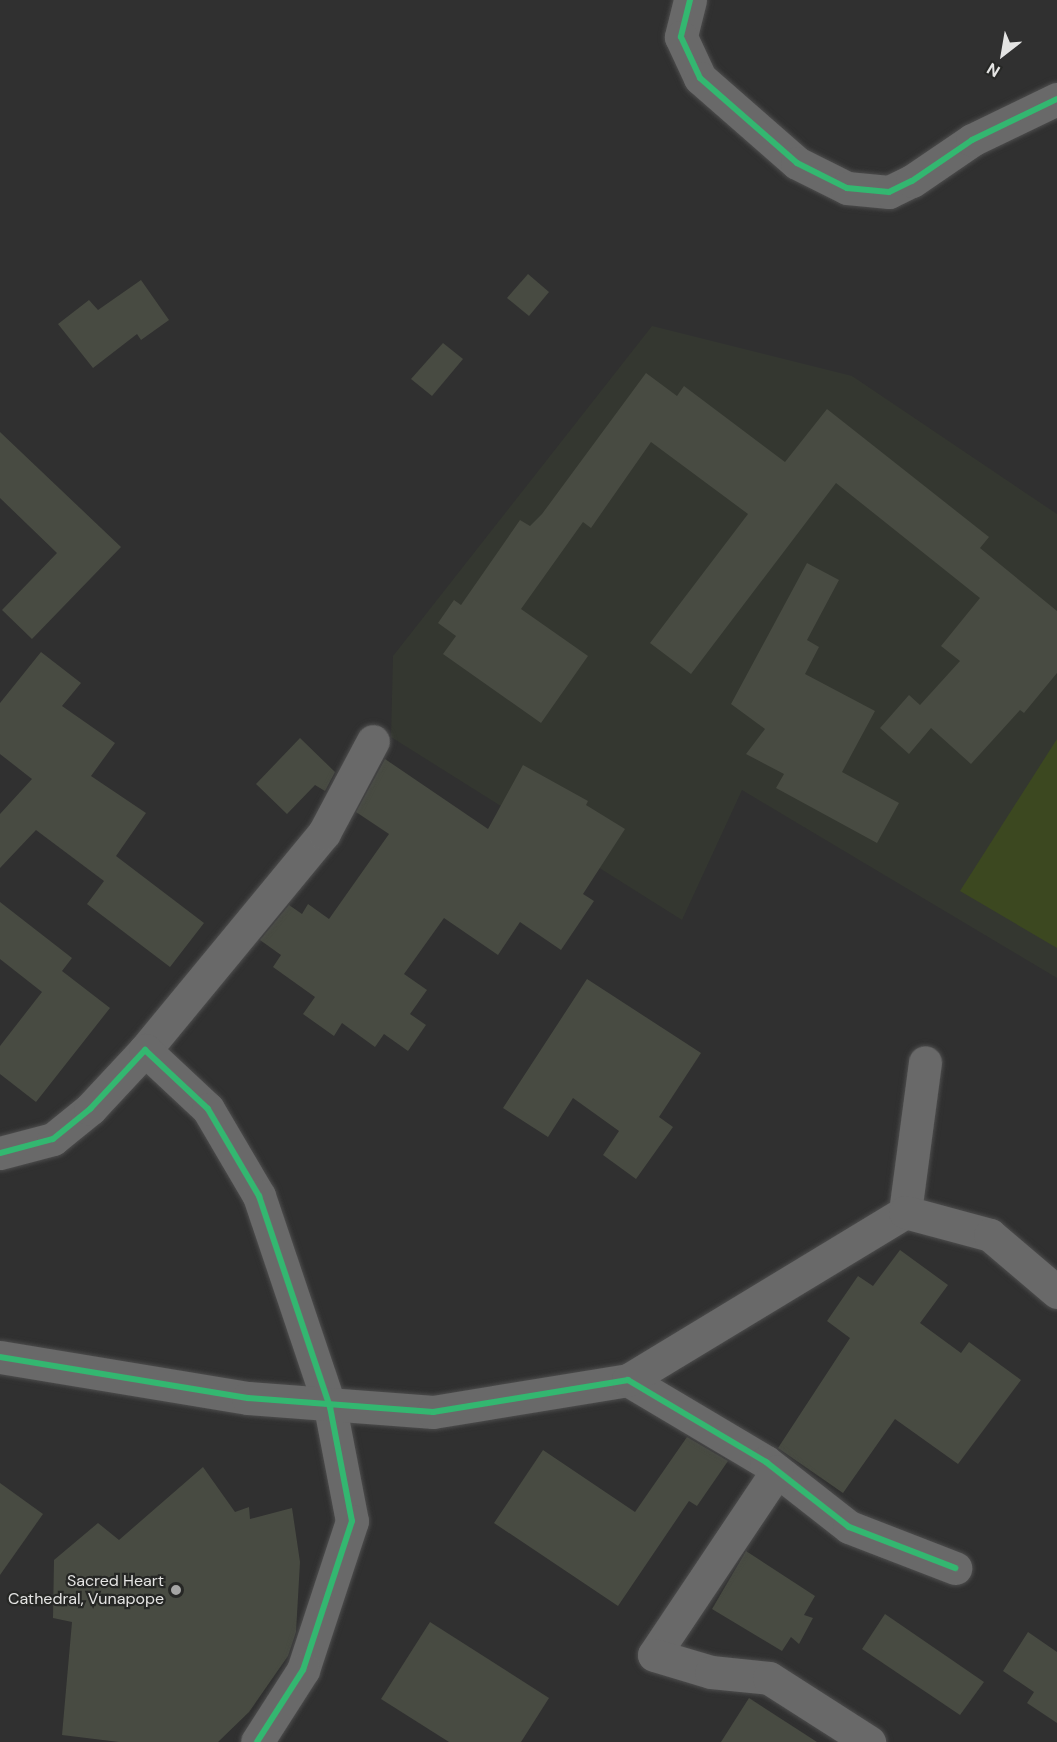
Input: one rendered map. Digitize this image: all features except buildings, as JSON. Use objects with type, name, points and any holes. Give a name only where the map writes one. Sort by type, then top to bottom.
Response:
[{"type":"street","points":[[690,0],[681,37],[700,78],[797,163],[847,188],[889,192],[972,140],[1057,99]]},
{"type":"street","points":[[0,1153],[53,1139],[90,1109],[145,1050],[324,833],[373,741]]},
{"type":"street","points":[[145,1050],[208,1109],[259,1196],[330,1407],[352,1521],[303,1670],[257,1742]]},
{"type":"street","points":[[905,1212],[925,1062]]},
{"type":"street","points":[[0,1357],[248,1398],[330,1407],[433,1412],[628,1380],[905,1212],[990,1235],[1054,1286]]},
{"type":"street","points":[[628,1380],[777,1471],[849,1527],[955,1568]]},
{"type":"street","points":[[777,1471],[654,1655],[711,1672],[769,1678],[869,1742]]},
{"type":"shaded area","points":[[652,326],[852,376],[1057,514],[1057,978],[742,790],[682,920],[391,737],[393,656]]},
{"type":"green space","points":[[1057,739],[1057,948],[960,891]]},
{"type":"cycle path","points":[[690,0],[681,37],[700,78],[797,163],[847,188],[889,192],[912,181],[972,140],[1057,99]]},
{"type":"cycle path","points":[[0,1153],[53,1139],[90,1109],[145,1050],[208,1109],[259,1196],[330,1407],[352,1521],[303,1670],[257,1742]]},
{"type":"cycle path","points":[[0,1357],[248,1398],[433,1412],[628,1380],[766,1462],[849,1527],[955,1568]]},
{"type":"place","name":"Sacred Heart Cathedral, Vunapope","points":[[176,1590]]}]
